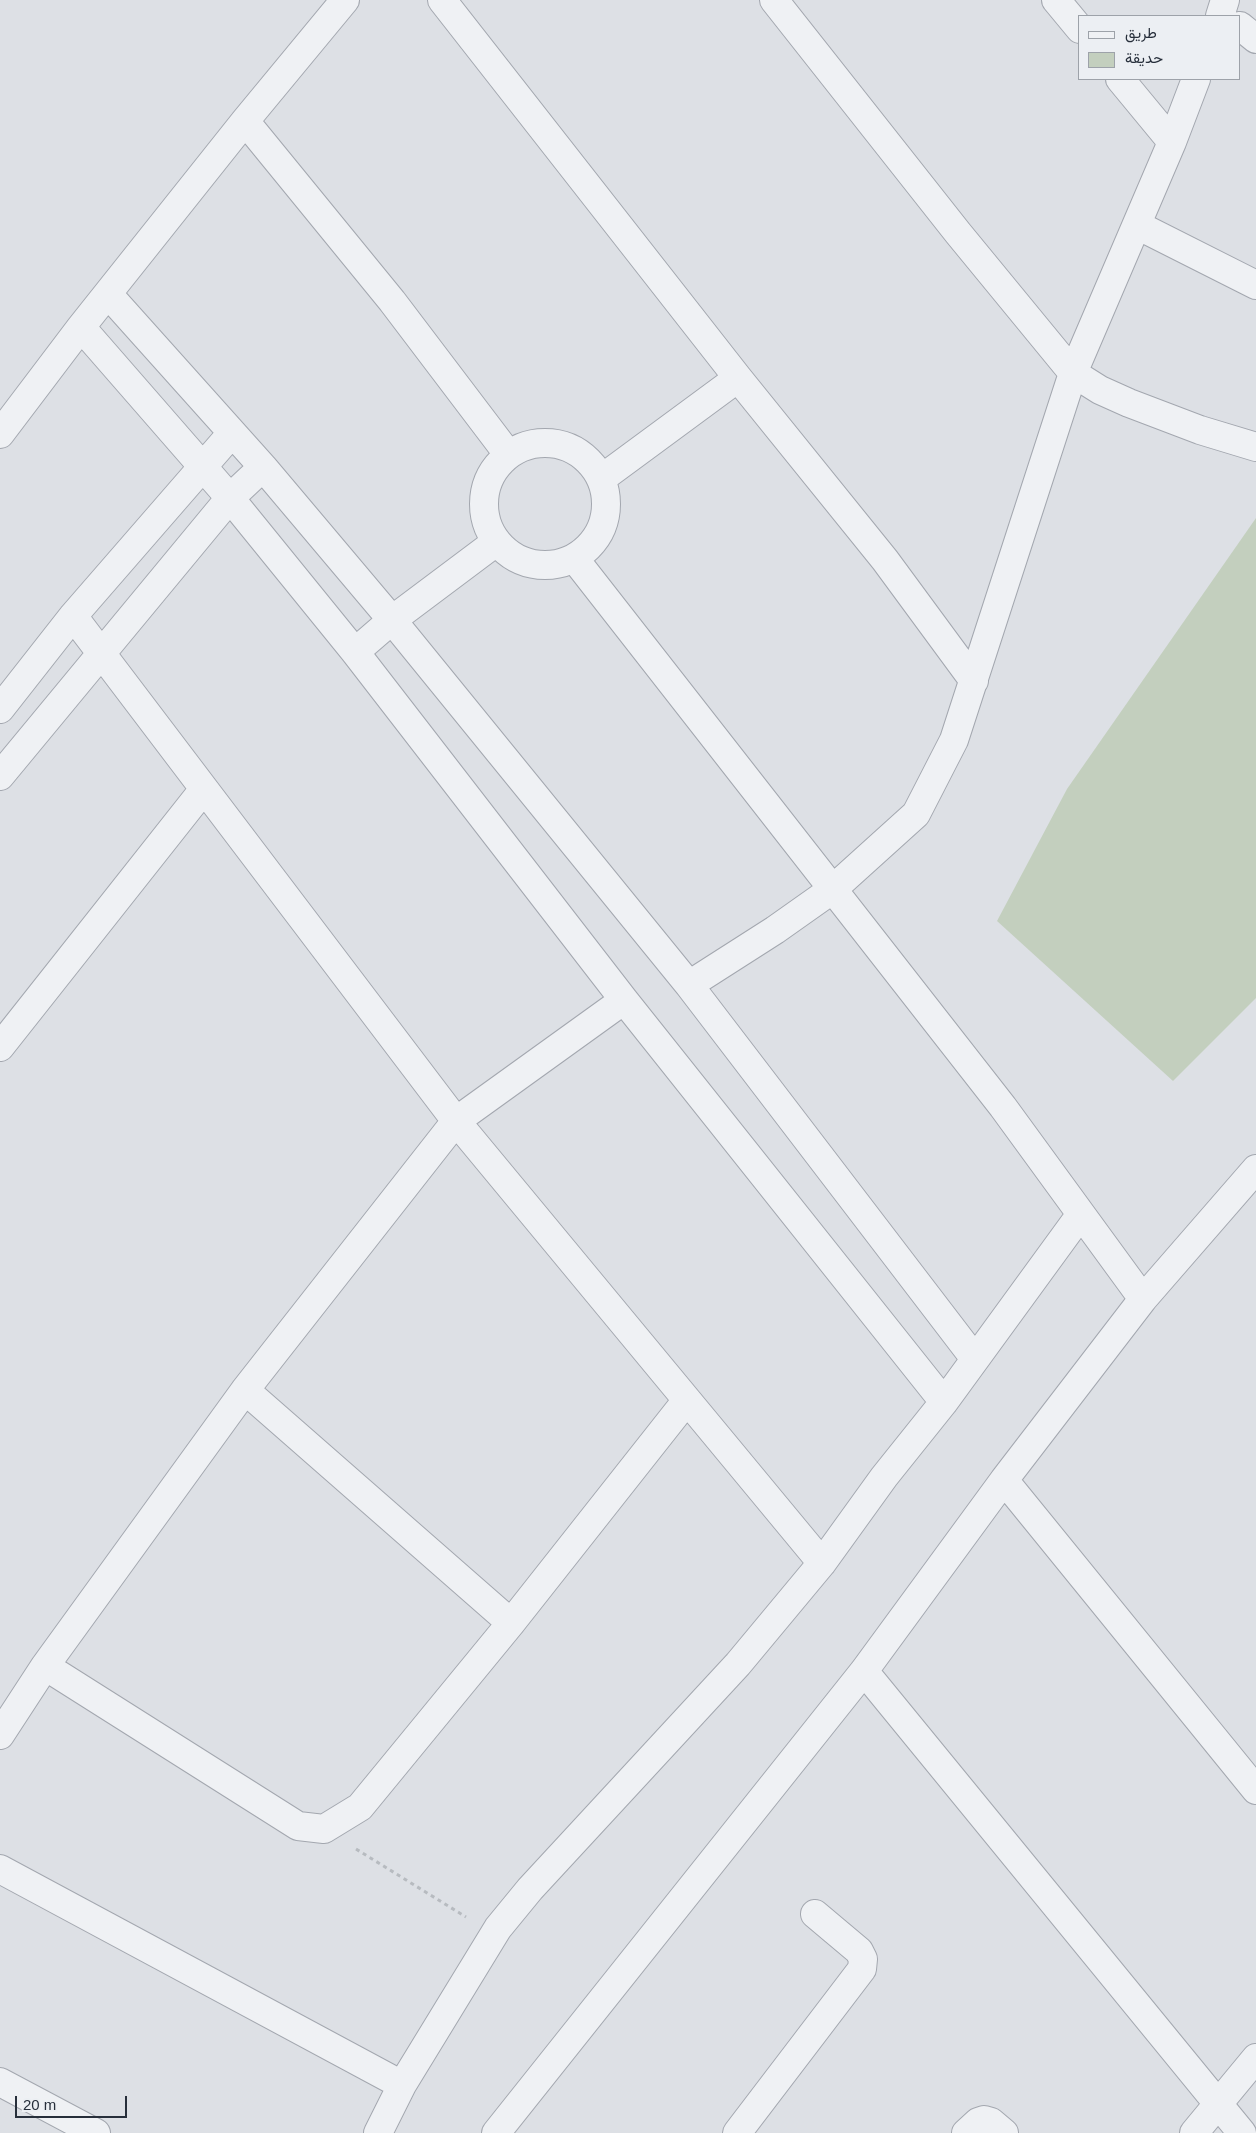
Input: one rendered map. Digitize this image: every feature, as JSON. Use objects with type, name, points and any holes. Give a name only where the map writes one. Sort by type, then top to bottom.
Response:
[{"type":"street","points":[[0,434],[81,327],[244,121],[345,0]]},
{"type":"street","points":[[442,0],[738,378],[885,560],[974,680]]},
{"type":"street","points":[[774,0],[958,233],[1073,373],[1100,390],[1129,403],[1200,430],[1256,447]]},
{"type":"street","points":[[1056,0],[1078,27]]},
{"type":"street","points":[[1241,26],[1256,39]]},
{"type":"street","points":[[1121,80],[1172,142]]},
{"type":"street","points":[[689,985],[775,930],[833,888],[916,814],[954,740],[1073,373],[1172,142],[1196,80]]},
{"type":"street","points":[[244,121],[392,301],[508,454]]},
{"type":"street","points":[[1137,224],[1256,285]]},
{"type":"street","points":[[108,294],[262,467],[392,620],[689,985],[975,1359]]},
{"type":"street","points":[[81,327],[230,498],[354,652],[624,1000],[944,1402]]},
{"type":"street","points":[[601,479],[738,378]]},
{"type":"street","points":[[0,709],[74,616],[232,433]]},
{"type":"street","points":[[550,443],[571,448],[589,461],[601,479],[607,501],[603,524],[592,544],[574,558],[546,566],[518,560],[496,542],[486,524],[483,504],[486,486],[494,468],[508,454],[528,444],[550,443]]},
{"type":"street","points":[[0,776],[230,498],[262,467]]},
{"type":"street","points":[[354,652],[392,620],[496,542]]},
{"type":"street","points":[[574,558],[1003,1107],[1143,1298]]},
{"type":"street","points":[[74,616],[456,1121],[822,1562]]},
{"type":"street","points":[[0,1047],[204,789]]},
{"type":"street","points":[[0,1735],[45,1666],[245,1390],[456,1121],[624,1000]]},
{"type":"street","points":[[496,2133],[864,1671],[1004,1480],[1143,1298],[1256,1169]]},
{"type":"street","points":[[378,2133],[402,2084],[494,1934],[530,1889],[738,1664],[822,1562],[884,1477],[944,1402],[1081,1214]]},
{"type":"street","points":[[245,1390],[511,1623]]},
{"type":"street","points":[[45,1666],[298,1826],[324,1829],[360,1807],[511,1623],[687,1400]]},
{"type":"street","points":[[1004,1480],[1256,1790]]},
{"type":"street","points":[[864,1671],[1242,2133]]},
{"type":"street","points":[[0,1869],[402,2084]]},
{"type":"street","points":[[737,2133],[862,1969],[863,1960],[859,1951],[815,1914]]},
{"type":"street","points":[[1194,2133],[1256,2058]]},
{"type":"street","points":[[0,2082],[96,2133]]},
{"type":"street","points":[[966,2133],[978,2122],[984,2120],[991,2122],[1004,2133]]},
{"type":"path","points":[[324,1829],[494,1934]]},
{"type":"green space","points":[[1256,518],[1256,998],[1173,1081],[997,921],[1067,789]]}]
